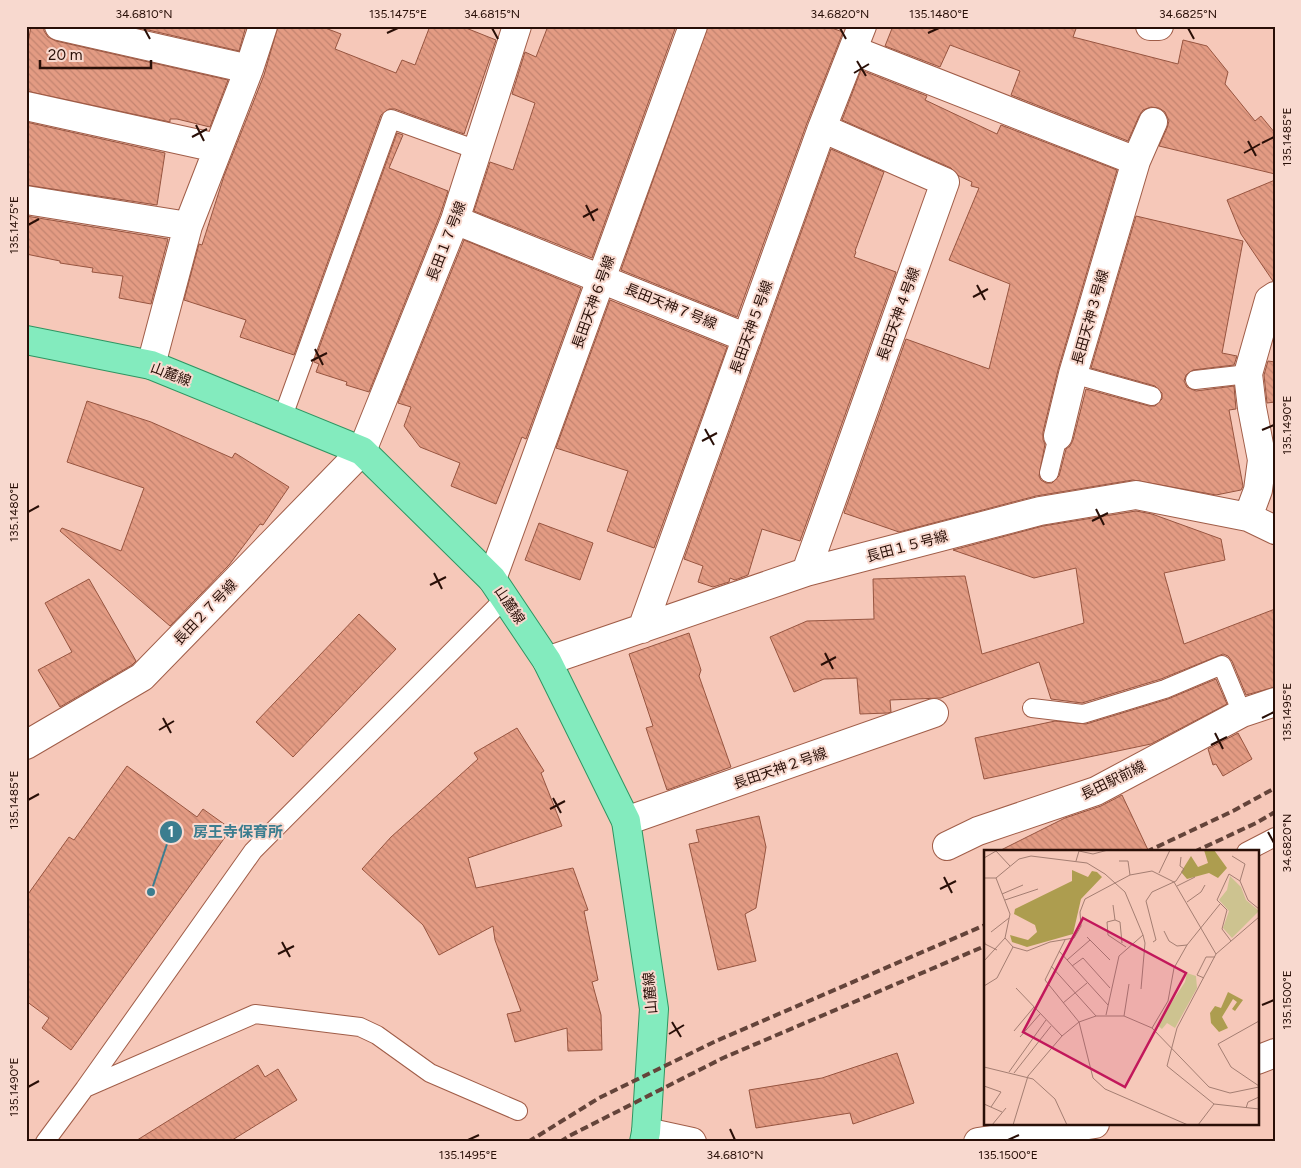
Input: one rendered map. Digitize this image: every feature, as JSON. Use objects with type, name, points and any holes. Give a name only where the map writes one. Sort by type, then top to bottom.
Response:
[{"type":"main road","name":"山麓線","points":[[26,340],[151,365],[362,450],[498,588],[547,661],[626,822],[654,1009],[645,1137]]},
{"type":"street","points":[[59,26],[249,69]]},
{"type":"street","points":[[151,365],[188,226],[249,69],[262,26]]},
{"type":"street","name":"長田１７号線","points":[[362,450],[455,220],[517,26]]},
{"type":"street","name":"長田天神６号線","points":[[498,588],[601,278],[693,26]]},
{"type":"street","points":[[1150,26],[1159,26]]},
{"type":"street","points":[[857,38],[1136,161]]},
{"type":"street","name":"長田天神５号線","points":[[642,629],[822,128],[857,38]]},
{"type":"street","points":[[26,106],[217,148]]},
{"type":"street","name":"長田天神３号線","points":[[1058,436],[1073,374],[1136,161],[1153,122]]},
{"type":"street","name":"長田天神４号線","points":[[806,572],[945,182],[822,128]]},
{"type":"street","points":[[26,200],[188,226]]},
{"type":"street","name":"長田天神７号線","points":[[455,220],[747,338]]},
{"type":"street","points":[[1248,517],[1268,457],[1252,408],[1248,374],[1269,300],[1275,296]]},
{"type":"street","name":"長田２７号線","points":[[26,745],[142,677],[362,450]]},
{"type":"street","name":"長田１５号線","points":[[547,661],[806,572],[1040,511],[1136,495],[1248,517],[1275,530]]},
{"type":"street","name":"長田駅前線","points":[[947,846],[978,831],[1096,791],[1242,712],[1275,702]]},
{"type":"street","name":"長田天神２号線","points":[[626,822],[934,713]]},
{"type":"street","points":[[1258,1060],[1275,1053]]},
{"type":"street","points":[[978,1142],[1082,1126]]},
{"type":"street","points":[[645,1137],[692,1142]]},
{"type":"lane","points":[[282,419],[391,119],[477,150]]},
{"type":"lane","points":[[1073,374],[1152,396]]},
{"type":"lane","points":[[1195,380],[1248,374]]},
{"type":"lane","name":"長田天神３号線","points":[[1049,473],[1058,436]]},
{"type":"lane","points":[[45,1142],[86,1088],[253,850],[498,588]]},
{"type":"lane","points":[[1032,708],[1083,714],[1165,689],[1222,665],[1242,712]]},
{"type":"lane","points":[[1250,850],[1275,837]]},
{"type":"lane","points":[[86,1088],[255,1014],[360,1027],[377,1035],[430,1073],[518,1111]]},
{"type":"building","points":[[31,26],[44,26],[44,31],[48,37],[56,41],[228,80],[210,127],[177,119],[170,119],[170,122],[26,91],[26,55]]},
{"type":"building","points":[[131,26],[246,26],[239,51]]},
{"type":"building","points":[[278,26],[320,26],[341,34],[335,49],[396,73],[402,60],[415,65],[430,26],[461,26],[496,40],[464,134],[395,109],[389,109],[381,115],[294,355],[240,337],[246,320],[184,300],[199,244],[202,245],[224,176],[264,75]]},
{"type":"building","points":[[548,26],[676,26],[592,258],[474,211],[490,162],[513,170],[535,103],[512,94],[525,52],[536,57]]},
{"type":"building","points":[[708,26],[826,26],[843,32],[807,123],[737,317],[621,270]]},
{"type":"building","points":[[893,26],[1077,26],[1073,37],[1178,64],[1183,40],[1207,46],[1228,72],[1225,84],[1255,121],[1261,116],[1275,133],[1275,174],[1159,146],[1169,121],[1165,112],[1159,108],[1151,107],[1143,110],[1128,141],[1011,95],[1020,71],[950,45],[940,67],[885,46]]},
{"type":"building","points":[[861,70],[927,96],[925,100],[997,134],[1001,125],[1117,170],[1058,370],[1043,432],[1045,444],[1039,476],[1046,483],[1052,483],[1059,476],[1066,449],[1073,440],[1086,389],[1149,406],[1155,406],[1162,399],[1162,393],[1155,386],[1091,368],[1136,216],[1243,241],[1222,353],[1237,356],[1234,365],[1193,370],[1186,375],[1184,381],[1187,387],[1196,391],[1234,386],[1236,409],[1229,410],[1243,486],[1241,490],[1216,495],[1133,480],[1036,496],[899,532],[844,513],[906,339],[989,369],[1010,284],[949,260],[979,188],[971,186],[972,182],[959,176],[951,168],[842,120]]},
{"type":"building","points":[[26,122],[165,153],[157,205],[26,185]]},
{"type":"building","points":[[397,133],[403,135],[389,168],[448,191],[369,392],[346,385],[347,382],[316,372],[319,364],[314,362]]},
{"type":"building","points":[[831,149],[884,172],[854,257],[896,272],[800,541],[762,529],[748,575],[735,580],[730,578],[729,582],[713,587],[698,582],[703,566],[684,559]]},
{"type":"building","points":[[1275,180],[1275,280],[1273,281],[1241,234],[1227,200]]},
{"type":"building","points":[[26,216],[168,239],[151,304],[119,298],[123,276],[92,272],[93,268],[60,263],[60,261],[26,254]]},
{"type":"building","points":[[464,240],[581,288],[526,439],[522,437],[496,504],[451,486],[460,463],[420,447],[404,426],[411,407],[398,403]]},
{"type":"building","points":[[610,300],[727,347],[654,548],[607,531],[628,471],[556,448]]},
{"type":"building","points":[[1268,361],[1275,362],[1275,402],[1267,403],[1264,375]]},
{"type":"building","points":[[87,401],[151,422],[232,458],[235,453],[289,487],[263,525],[260,524],[229,565],[170,626],[60,531],[62,528],[121,551],[144,488],[67,462]]},
{"type":"building","points":[[1136,511],[1152,514],[1221,539],[1225,560],[1164,573],[1184,644],[1275,609],[1275,687],[1246,695],[1232,661],[1223,654],[1161,679],[1082,703],[1051,699],[1039,662],[941,698],[890,700],[891,712],[860,714],[857,678],[824,679],[794,692],[770,637],[807,621],[874,619],[873,579],[965,576],[982,654],[1084,623],[1076,568],[1034,578],[953,550],[1043,526]]},
{"type":"building","points":[[539,523],[593,543],[580,580],[525,560]]},
{"type":"building","points":[[89,579],[136,661],[60,707],[38,670],[72,652],[45,603]]},
{"type":"building","points":[[359,614],[396,649],[293,757],[256,722]]},
{"type":"building","points":[[689,633],[701,670],[699,676],[731,767],[667,790],[646,728],[653,726],[629,654]]},
{"type":"building","points":[[1216,679],[1227,704],[1151,744],[984,779],[975,738],[1055,721],[1086,724],[1168,699]]},
{"type":"building","points":[[517,728],[544,771],[541,773],[562,826],[468,858],[476,888],[573,868],[588,910],[584,911],[598,980],[592,982],[601,1015],[602,1050],[568,1051],[567,1028],[515,1042],[507,1014],[521,1011],[495,940],[493,926],[439,955],[423,925],[362,869],[391,837],[478,759],[474,753]]},
{"type":"building","points":[[1238,733],[1252,759],[1223,776],[1216,764],[1213,765],[1208,749]]},
{"type":"building","points":[[127,766],[197,817],[203,809],[231,829],[71,1050],[42,1028],[49,1018],[26,1001],[26,897],[69,837],[74,840]]},
{"type":"building","points":[[1122,795],[1148,850],[1001,850],[1065,818],[1101,806]]},
{"type":"building","points":[[759,816],[766,847],[756,908],[745,914],[756,961],[718,970],[689,844],[699,842],[696,830]]},
{"type":"building","points":[[897,1053],[914,1103],[853,1124],[850,1113],[756,1128],[749,1090],[822,1078]]},
{"type":"building","points":[[258,1065],[265,1077],[278,1069],[297,1100],[229,1142],[134,1142]]},
{"type":"railway","points":[[1150,850],[1233,811],[1275,788]]},
{"type":"railway","points":[[1198,850],[1275,812]]},
{"type":"railway","points":[[528,1142],[599,1098],[716,1041],[984,925]]},
{"type":"railway","points":[[560,1142],[723,1058],[984,946]]},
{"type":"place","name":"房王寺保育所","points":[[151,892]]}]
